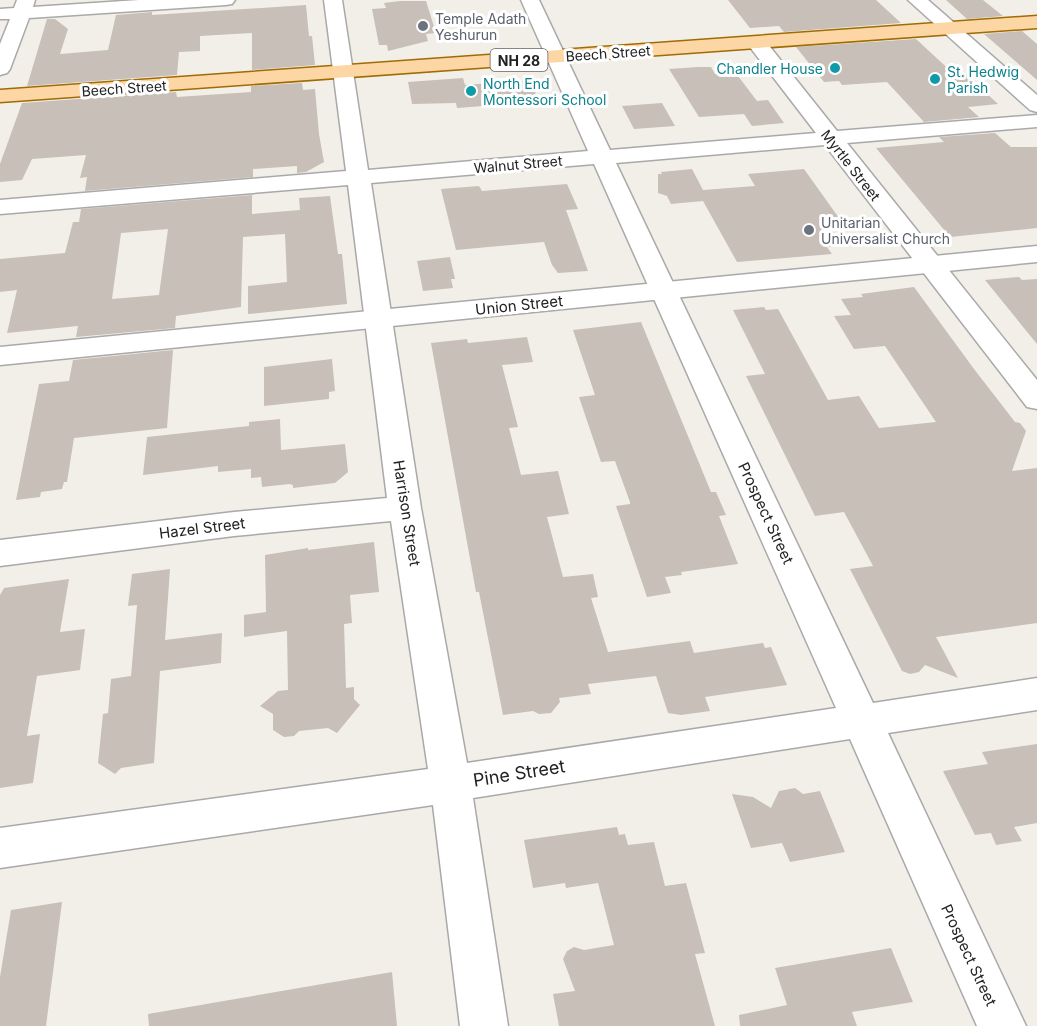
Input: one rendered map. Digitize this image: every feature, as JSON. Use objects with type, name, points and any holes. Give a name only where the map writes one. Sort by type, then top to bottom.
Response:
[{"type":"main road","name":"Beech Street","points":[[0,96],[1037,22]]},
{"type":"street","points":[[0,14],[24,6],[226,0]]},
{"type":"street","name":"Harrison Street","points":[[333,0],[405,508],[450,784],[483,1026]]},
{"type":"street","name":"Prospect Street","points":[[530,0],[1002,1026]]},
{"type":"street","points":[[917,0],[1037,106]]},
{"type":"street","points":[[0,69],[24,6]]},
{"type":"street","name":"Myrtle Street","points":[[756,42],[1037,400]]},
{"type":"street","name":"Walnut Street","points":[[0,207],[1037,121]]},
{"type":"street","name":"Union Street","points":[[0,356],[1037,254]]},
{"type":"street","name":"Hazel Street","points":[[0,553],[234,524],[405,508]]},
{"type":"street","name":"Pine Street","points":[[0,848],[450,784],[1037,694]]},
{"type":"building","points":[[728,0],[876,0],[901,23],[784,32],[779,26],[750,28]]},
{"type":"building","points":[[946,0],[983,0],[1003,16],[967,19]]},
{"type":"building","name":"Temple Adath Yeshurun","points":[[426,1],[436,33],[426,34],[428,41],[388,51],[387,45],[379,45],[372,9],[386,8],[384,3]]},
{"type":"building","points":[[306,5],[315,65],[252,70],[252,33],[200,36],[200,51],[179,52],[177,75],[27,86],[47,19],[55,19],[68,29],[60,54],[108,50],[116,15],[152,12],[152,15]]},
{"type":"building","points":[[1022,31],[1037,44],[1037,80],[984,34]]},
{"type":"building","points":[[916,39],[955,75],[966,74],[998,104],[968,107],[979,117],[924,122],[887,82],[842,85],[839,81],[824,82],[796,47]]},
{"type":"building","points":[[711,67],[715,74],[722,73],[724,77],[738,76],[757,101],[768,100],[784,123],[752,126],[744,114],[699,117],[669,69]]},
{"type":"building","name":"North End Montessori School","points":[[463,78],[465,85],[530,80],[539,102],[457,108],[456,103],[412,104],[408,82]]},
{"type":"building","points":[[302,83],[303,90],[315,89],[324,162],[306,172],[297,173],[297,166],[253,169],[253,177],[85,191],[87,177],[80,178],[86,155],[32,159],[22,180],[0,182],[0,164],[22,103],[176,92],[177,97],[251,92],[251,86]]},
{"type":"building","points":[[662,103],[675,126],[634,129],[622,106]]},
{"type":"building","points":[[995,133],[1011,147],[1037,147],[1037,228],[950,237],[876,148],[944,142],[939,137]]},
{"type":"building","points":[[692,169],[703,190],[755,186],[748,174],[804,169],[844,225],[829,226],[843,246],[827,247],[832,254],[737,262],[703,201],[671,204],[667,196],[658,193],[658,174]]},
{"type":"building","points":[[567,184],[578,209],[566,210],[588,271],[558,273],[552,265],[544,242],[456,250],[441,189],[479,186],[482,191]]},
{"type":"building","points":[[252,195],[252,214],[300,210],[299,198],[330,196],[338,254],[342,254],[347,304],[248,314],[248,286],[287,282],[285,234],[243,237],[241,307],[176,316],[175,328],[76,337],[78,326],[7,333],[17,290],[0,292],[0,259],[65,253],[73,222],[79,222],[81,209]],"holes":[[[168,229],[159,295],[112,299],[121,233]]]},
{"type":"building","points":[[450,257],[455,279],[451,279],[453,288],[423,291],[417,261]]},
{"type":"building","points":[[1019,277],[1022,280],[1037,279],[1037,344],[985,280]]},
{"type":"building","points":[[914,287],[1015,422],[1020,423],[1026,431],[1012,471],[1037,468],[1037,623],[936,637],[958,678],[925,665],[919,672],[910,674],[902,671],[850,569],[873,566],[844,512],[815,516],[746,376],[765,374],[733,310],[764,307],[766,310],[778,309],[828,400],[859,396],[879,428],[936,422],[885,346],[854,349],[834,316],[851,315],[841,299]]},
{"type":"building","points":[[641,322],[711,492],[716,492],[726,515],[719,516],[738,564],[681,572],[682,575],[665,577],[671,593],[647,597],[616,506],[630,504],[630,502],[615,461],[601,462],[579,397],[595,395],[573,330]]},
{"type":"building","points":[[527,337],[533,362],[502,365],[518,427],[509,428],[521,475],[558,471],[569,514],[547,517],[563,577],[593,574],[598,597],[591,598],[608,652],[690,641],[694,653],[763,643],[765,648],[771,647],[787,685],[705,697],[710,711],[681,715],[668,713],[656,676],[588,684],[591,694],[559,698],[560,702],[551,713],[539,714],[533,711],[503,715],[479,592],[476,592],[431,343],[467,339],[468,343]]},
{"type":"building","points":[[173,350],[167,428],[74,438],[67,482],[64,482],[62,489],[41,492],[40,497],[16,500],[39,384],[69,381],[73,360]]},
{"type":"building","points":[[332,359],[335,391],[329,392],[329,399],[264,406],[264,367]]},
{"type":"building","points":[[280,419],[281,450],[345,444],[348,472],[335,483],[293,488],[293,485],[289,484],[262,487],[261,477],[251,478],[251,469],[218,472],[218,466],[143,475],[147,437],[249,426],[249,422]]},
{"type":"building","points":[[374,542],[379,592],[350,595],[352,623],[344,624],[346,688],[354,687],[354,699],[360,705],[337,733],[328,728],[299,731],[294,736],[284,737],[273,730],[273,714],[260,706],[278,691],[288,690],[287,631],[244,637],[244,615],[266,612],[265,555],[308,548],[308,550]]},
{"type":"building","points":[[170,569],[165,640],[222,633],[221,663],[160,671],[154,763],[121,768],[115,774],[98,763],[103,714],[108,713],[111,679],[131,676],[137,605],[128,606],[132,574]]},
{"type":"building","points":[[69,579],[60,632],[85,629],[80,670],[37,676],[27,736],[40,734],[33,783],[0,788],[0,595],[4,588]]},
{"type":"building","points":[[1037,744],[1037,823],[1014,827],[1022,841],[996,845],[991,833],[975,835],[943,771],[988,764],[982,752]]},
{"type":"building","points":[[795,788],[803,794],[820,791],[845,852],[790,862],[782,843],[751,848],[732,794],[753,797],[771,808],[779,791]]},
{"type":"building","points":[[617,827],[619,835],[625,834],[628,845],[654,842],[665,886],[686,883],[705,953],[695,954],[715,1026],[559,1026],[553,994],[575,991],[563,959],[567,951],[574,947],[584,950],[614,945],[598,883],[566,888],[565,883],[533,888],[524,840]]},
{"type":"building","points":[[62,902],[46,1026],[0,1026],[0,977],[11,910]]},
{"type":"building","points":[[891,948],[913,1002],[852,1012],[857,1026],[740,1026],[739,1015],[787,1005],[775,968]]},
{"type":"building","points":[[392,972],[397,1026],[149,1026],[148,1014]]},
{"type":"place","name":"Temple Adath Yeshurun","points":[[423,26]]},
{"type":"place","name":"Chandler House","points":[[835,68]]},
{"type":"place","name":"St. Hedwig Parish","points":[[935,79]]},
{"type":"place","name":"North End Montessori School","points":[[471,91]]},
{"type":"place","name":"Unitarian Universalist Church","points":[[809,230]]}]
